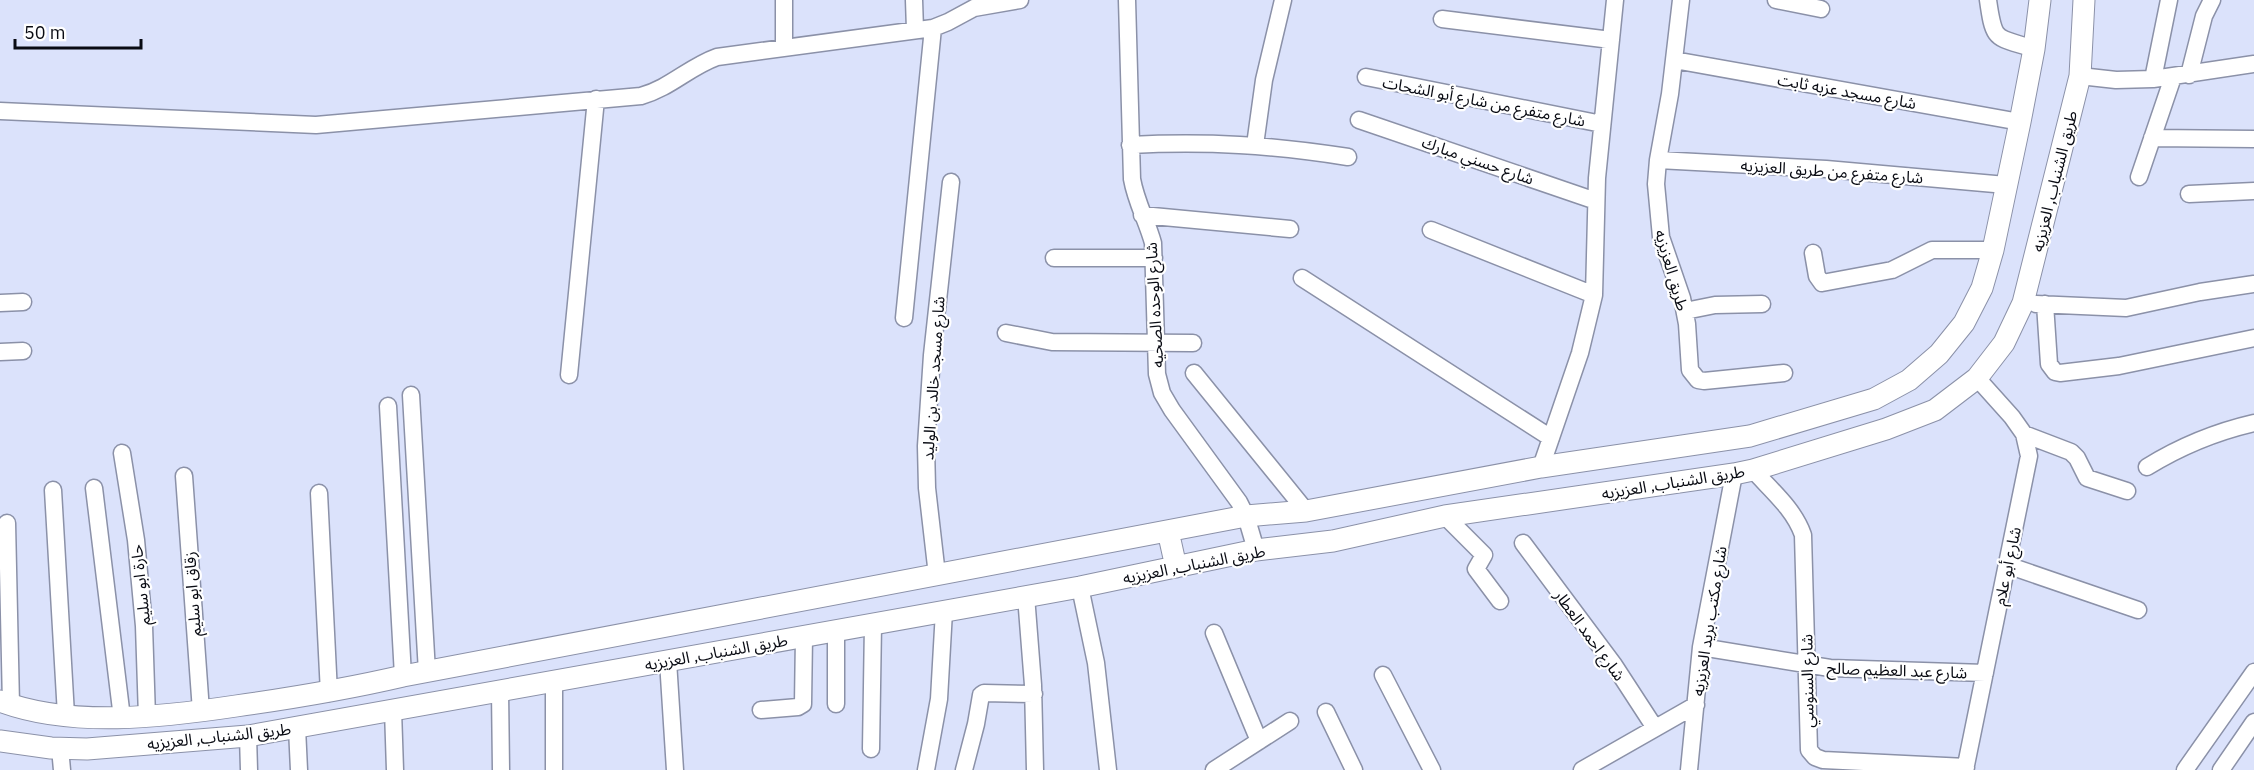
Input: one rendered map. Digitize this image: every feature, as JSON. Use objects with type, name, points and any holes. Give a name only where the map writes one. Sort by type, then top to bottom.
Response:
[{"type":"street","points":[[784,0],[784,48]]},
{"type":"street","points":[[914,0],[915,30]]},
{"type":"street","points":[[0,111],[316,125],[641,96],[657,91],[700,63],[717,57],[933,28],[974,8],[1020,0]]},
{"type":"street","name":"شارع الوحده الصحيه","points":[[1127,0],[1130,145],[1134,191],[1153,243],[1157,374],[1162,393],[1172,410],[1239,502],[1246,516],[1256,550]]},
{"type":"street","points":[[1255,145],[1264,80],[1283,0]]},
{"type":"street","points":[[1541,467],[1581,353],[1594,295],[1596,201],[1615,0]]},
{"type":"street","name":"طريق العزيزيه","points":[[1681,0],[1667,116],[1658,160],[1656,202],[1661,237],[1685,311],[1690,370],[1698,380],[1784,373]]},
{"type":"street","points":[[1776,0],[1821,9]]},
{"type":"street","points":[[1988,0],[1994,33],[1999,37],[2034,49]]},
{"type":"street","name":"طريق الشنباب, العزيزيه","points":[[5,703],[66,715],[122,718],[201,711],[329,693],[403,676],[1246,516],[1306,511],[1541,467],[1750,436],[1874,399],[1909,380],[1939,354],[1958,331],[1982,288],[1993,250],[2020,122],[2034,49],[2040,0]]},
{"type":"street","name":"طريق الشنباب, العزيزيه","points":[[0,741],[87,749],[248,736],[297,728],[1080,587],[1256,550],[1333,541],[1445,516],[1743,472],[1886,429],[1935,410],[1977,378],[2004,343],[2023,303],[2080,76],[2084,0]]},
{"type":"street","points":[[2153,79],[2169,0]]},
{"type":"street","points":[[2139,177],[2152,138],[2181,76],[2212,0]]},
{"type":"street","points":[[1442,20],[1611,40]]},
{"type":"street","points":[[904,318],[933,28]]},
{"type":"street","name":"شارع مسجد عزبه ثابت","points":[[1674,60],[2020,122]]},
{"type":"street","points":[[2080,76],[2116,80],[2153,79],[2254,64]]},
{"type":"street","name":"شارع متفرع من شارع أبو الشحات","points":[[1366,77],[1602,124]]},
{"type":"street","points":[[569,375],[596,99]]},
{"type":"street","name":"شارع حسني مبارك","points":[[1359,120],[1596,201]]},
{"type":"street","points":[[2152,138],[2254,139]]},
{"type":"street","points":[[1130,145],[1182,142],[1255,145],[1348,157]]},
{"type":"street","name":"شارع متفرع من طريق العزيزيه","points":[[1658,160],[1826,169],[2006,185]]},
{"type":"street","name":"شارع مسجد خالد بن الوليد","points":[[937,575],[927,488],[926,446],[932,355],[951,182]]},
{"type":"street","points":[[2189,195],[2254,191]]},
{"type":"street","points":[[1142,215],[1290,229]]},
{"type":"street","points":[[1431,230],[1594,295]]},
{"type":"street","points":[[1813,253],[1817,276],[1822,283],[1892,270],[1932,250],[1993,250]]},
{"type":"street","points":[[1054,258],[1154,258]]},
{"type":"street","points":[[1302,278],[1551,438]]},
{"type":"street","points":[[2023,303],[2126,308],[2200,292],[2254,284]]},
{"type":"street","points":[[0,303],[23,302]]},
{"type":"street","points":[[1685,311],[1715,305],[1762,304]]},
{"type":"street","points":[[2045,304],[2049,364],[2055,372],[2060,373],[2119,366],[2254,338]]},
{"type":"street","points":[[1006,333],[1052,342],[1193,343]]},
{"type":"street","points":[[0,352],[23,351]]},
{"type":"street","points":[[1194,373],[1306,511]]},
{"type":"street","points":[[1977,378],[2024,434],[2071,452],[2077,458],[2087,478],[2127,491]]},
{"type":"street","points":[[411,395],[427,672]]},
{"type":"street","points":[[388,406],[403,676]]},
{"type":"street","points":[[2147,467],[2177,449],[2209,435],[2254,423]]},
{"type":"street","name":"شارع أبو علام","points":[[1965,769],[2029,456],[2024,434]]},
{"type":"street","name":"حارة ابو سليم","points":[[122,453],[136,540],[144,626],[147,717]]},
{"type":"street","name":"شارع مكتب بريد العزيزيه","points":[[1689,770],[1701,647],[1743,472]]},
{"type":"street","name":"شارع السنوسي","points":[[1743,472],[1790,510],[1803,535],[1809,750],[1815,757],[1823,760],[1965,769]]},
{"type":"street","name":"زقاق ابو سليم","points":[[184,476],[201,711]]},
{"type":"street","points":[[94,488],[122,718]]},
{"type":"street","points":[[53,489],[66,715]]},
{"type":"street","points":[[319,493],[329,693]]},
{"type":"street","points":[[1445,516],[1484,555],[1476,568],[1500,601]]},
{"type":"street","points":[[5,703],[7,523]]},
{"type":"street","points":[[1168,531],[1176,567]]},
{"type":"street","name":"شارع احمد العطار","points":[[1523,543],[1614,665],[1655,728]]},
{"type":"street","points":[[2007,565],[2138,610]]},
{"type":"street","points":[[1080,587],[1096,663],[1108,770]]},
{"type":"street","points":[[1026,596],[1034,694],[1035,770]]},
{"type":"street","points":[[926,770],[939,699],[944,611]]},
{"type":"street","points":[[871,749],[873,624]]},
{"type":"street","points":[[836,630],[836,704]]},
{"type":"street","points":[[1214,633],[1259,741]]},
{"type":"street","points":[[761,710],[798,707],[803,704],[804,636]]},
{"type":"street","name":"شارع عبد العظيم صالح","points":[[1701,647],[1807,665],[1864,671],[1985,673]]},
{"type":"street","points":[[668,661],[675,770]]},
{"type":"street","points":[[2185,770],[2254,672]]},
{"type":"street","points":[[1383,675],[1432,770]]},
{"type":"street","points":[[554,681],[555,770]]},
{"type":"street","points":[[500,691],[501,770]]},
{"type":"street","points":[[964,770],[981,695],[984,693],[1034,694]]},
{"type":"street","points":[[1586,769],[1696,705]]},
{"type":"street","points":[[393,710],[395,770]]},
{"type":"street","points":[[1326,712],[1354,770]]},
{"type":"street","points":[[1214,770],[1290,720]]},
{"type":"street","points":[[2221,770],[2254,722]]},
{"type":"street","points":[[297,728],[299,770]]},
{"type":"street","points":[[248,736],[249,770]]},
{"type":"street","points":[[60,748],[62,770]]}]
